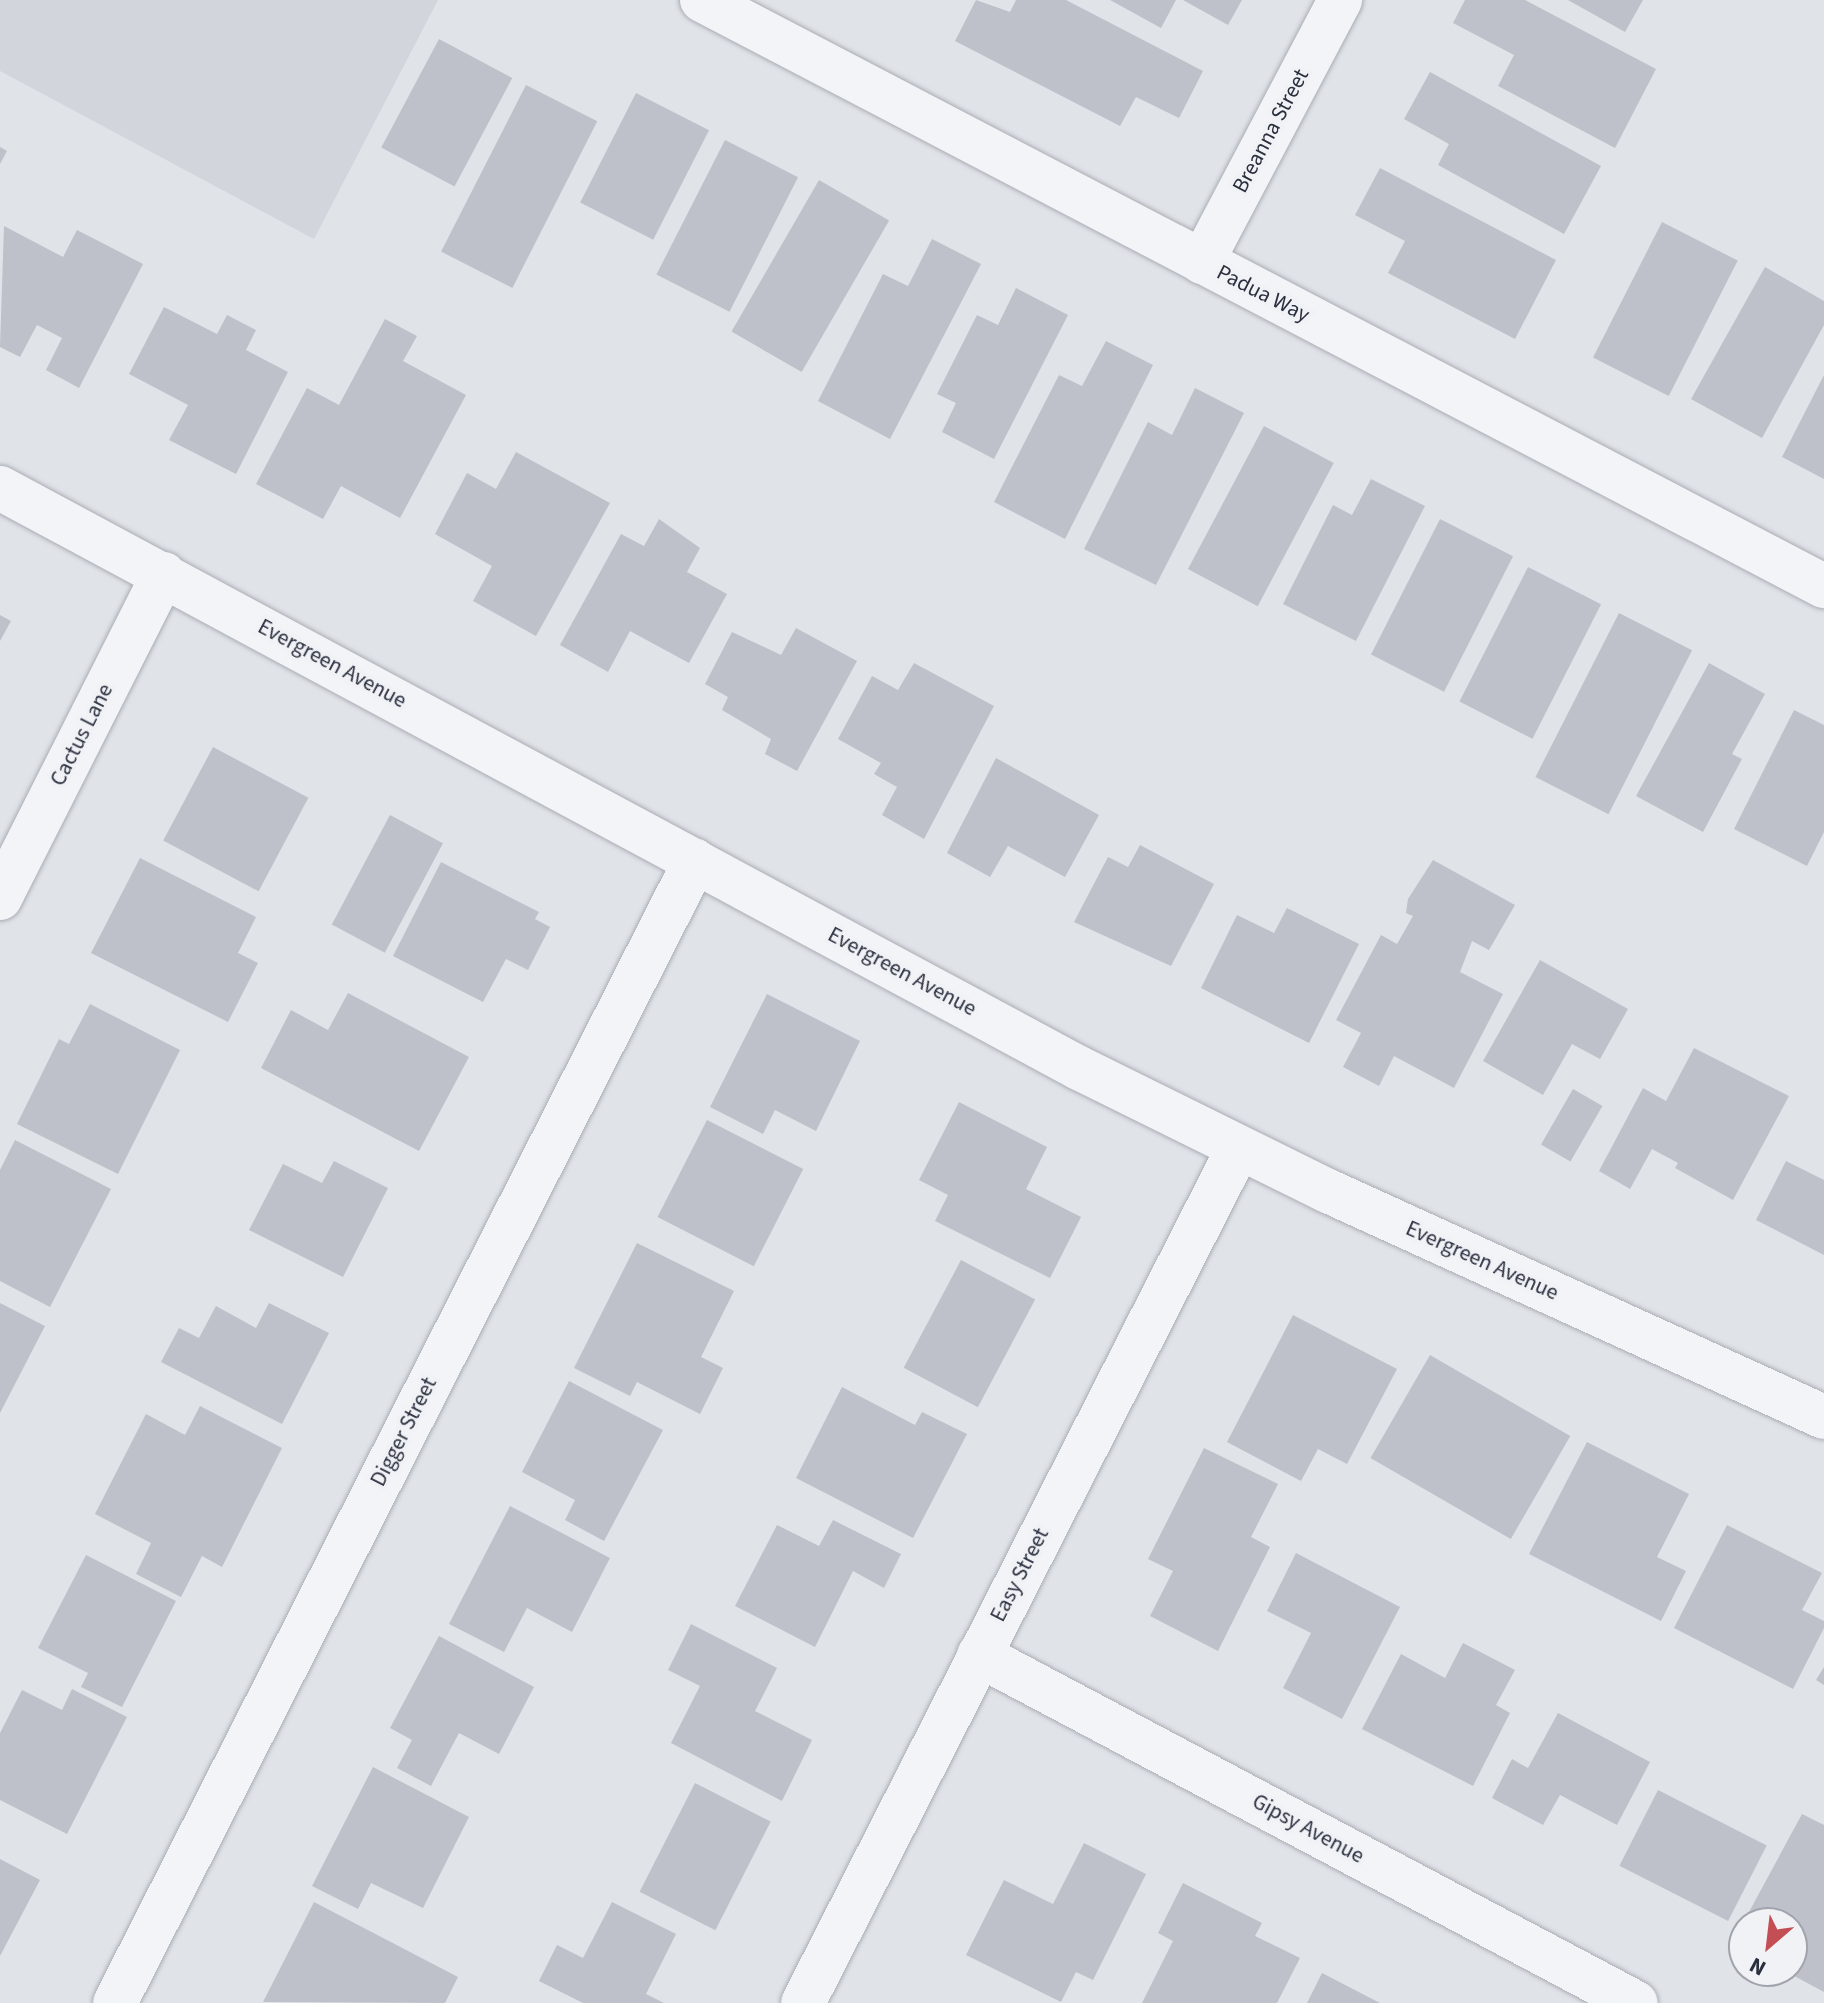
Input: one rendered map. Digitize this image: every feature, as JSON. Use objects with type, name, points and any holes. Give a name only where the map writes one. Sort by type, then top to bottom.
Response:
[{"type":"street","name":"Padua Way","points":[[702,0],[1824,586]]},
{"type":"street","name":"Breanna Street","points":[[1202,262],[1340,0]]},
{"type":"street","name":"Evergreen Avenue","points":[[0,488],[1238,1149],[1824,1417]]},
{"type":"street","name":"Cactus Lane","points":[[0,898],[164,574]]},
{"type":"street","name":"Digger Street","points":[[115,2003],[695,861]]},
{"type":"street","name":"Easy Street","points":[[803,2003],[1238,1149]]},
{"type":"street","name":"Gipsy Avenue","points":[[979,1655],[1636,2003]]},
{"type":"shaded area","points":[[0,0],[438,0],[314,239],[0,71]]},
{"type":"building","points":[[976,0],[1010,12],[1016,0],[1066,0],[1203,71],[1179,118],[1136,97],[1120,126],[955,41]]},
{"type":"building","points":[[1110,0],[1176,0],[1161,28]]},
{"type":"building","points":[[1183,0],[1242,0],[1228,25]]},
{"type":"building","points":[[1465,0],[1525,0],[1656,69],[1615,148],[1498,86],[1514,55],[1453,23]]},
{"type":"building","points":[[1568,0],[1643,0],[1625,32]]},
{"type":"building","points":[[439,39],[512,78],[455,187],[381,148]]},
{"type":"building","points":[[1430,72],[1601,166],[1564,234],[1438,165],[1449,144],[1404,119]]},
{"type":"building","points":[[526,85],[597,121],[512,288],[441,252]]},
{"type":"building","points":[[636,93],[709,130],[653,240],[580,203]]},
{"type":"building","points":[[725,140],[798,177],[730,312],[656,275]]},
{"type":"building","points":[[0,147],[7,151],[0,164]]},
{"type":"building","points":[[1380,168],[1556,260],[1515,339],[1388,273],[1405,241],[1355,215]]},
{"type":"building","points":[[819,180],[889,221],[802,372],[732,332]]},
{"type":"building","points":[[1662,222],[1738,261],[1669,396],[1593,357]]},
{"type":"building","points":[[4,226],[63,257],[77,230],[143,264],[79,388],[46,370],[62,338],[37,325],[20,357],[0,347]]},
{"type":"building","points":[[932,239],[981,264],[890,439],[818,401],[883,274],[908,286]]},
{"type":"building","points":[[1765,267],[1824,301],[1824,325],[1762,438],[1691,399]]},
{"type":"building","points":[[1016,288],[1068,315],[994,459],[942,432],[956,403],[937,394],[977,315],[998,325]]},
{"type":"building","points":[[164,307],[217,334],[227,315],[256,330],[246,350],[288,372],[236,474],[169,440],[188,405],[129,374]]},
{"type":"building","points":[[385,319],[417,336],[403,361],[466,395],[400,518],[341,486],[323,519],[256,484],[307,388],[339,405]]},
{"type":"building","points":[[1106,341],[1153,365],[1065,539],[994,502],[1059,375],[1082,386]]},
{"type":"building","points":[[1824,375],[1824,479],[1782,457]]},
{"type":"building","points":[[1195,388],[1244,413],[1156,585],[1084,549],[1148,422],[1172,435]]},
{"type":"building","points":[[1264,426],[1334,463],[1258,606],[1188,569]]},
{"type":"building","points":[[516,452],[610,503],[536,636],[473,601],[492,566],[435,534],[467,473],[496,489]]},
{"type":"building","points":[[1371,479],[1425,506],[1356,641],[1283,604],[1333,505],[1352,515]]},
{"type":"building","points":[[659,519],[700,548],[687,572],[727,594],[689,663],[630,631],[608,672],[560,645],[621,534],[644,546]]},
{"type":"building","points":[[1440,519],[1513,556],[1444,692],[1371,654]]},
{"type":"building","points":[[1528,567],[1601,604],[1533,739],[1459,702]]},
{"type":"building","points":[[1619,613],[1692,650],[1609,814],[1535,777]]},
{"type":"building","points":[[0,615],[11,621],[0,641]]},
{"type":"building","points":[[796,628],[857,661],[797,771],[765,754],[771,739],[722,710],[728,697],[705,684],[732,632],[781,655]]},
{"type":"building","points":[[914,663],[994,706],[924,839],[882,815],[897,787],[874,774],[881,763],[838,739],[872,676],[898,690]]},
{"type":"building","points":[[1709,663],[1765,694],[1732,754],[1742,759],[1703,832],[1636,796]]},
{"type":"building","points":[[1794,710],[1824,725],[1824,832],[1807,866],[1734,829]]},
{"type":"building","points":[[213,747],[308,798],[259,891],[163,841]]},
{"type":"building","points":[[996,758],[1099,815],[1065,877],[1008,846],[990,877],[947,853]]},
{"type":"building","points":[[390,815],[443,843],[385,953],[332,924]]},
{"type":"building","points":[[1140,845],[1214,884],[1171,966],[1074,922],[1108,857],[1128,867]]},
{"type":"building","points":[[140,858],[256,917],[238,953],[258,963],[228,1022],[91,953]]},
{"type":"building","points":[[1433,860],[1515,905],[1489,950],[1472,941],[1460,972],[1503,994],[1454,1088],[1394,1056],[1379,1086],[1343,1067],[1361,1033],[1336,1020],[1381,935],[1397,944],[1413,916],[1406,913],[1408,899]]},
{"type":"building","points":[[441,862],[539,912],[535,919],[550,927],[528,970],[506,959],[483,1002],[393,956]]},
{"type":"building","points":[[1287,908],[1359,944],[1309,1043],[1201,988],[1237,915],[1274,933]]},
{"type":"building","points":[[1540,960],[1628,1009],[1600,1059],[1572,1044],[1543,1095],[1483,1061]]},
{"type":"building","points":[[348,993],[469,1057],[419,1151],[261,1068],[291,1010],[328,1030]]},
{"type":"building","points":[[767,994],[860,1041],[816,1131],[775,1110],[763,1134],[710,1107]]},
{"type":"building","points":[[90,1004],[180,1050],[118,1174],[17,1124],[59,1039],[69,1044]]},
{"type":"building","points":[[1694,1048],[1789,1096],[1733,1200],[1675,1168],[1678,1163],[1652,1149],[1630,1189],[1599,1171],[1643,1088],[1666,1101]]},
{"type":"building","points":[[1573,1089],[1602,1106],[1570,1161],[1541,1144]]},
{"type":"building","points":[[959,1102],[1047,1147],[1026,1189],[1081,1217],[1050,1278],[935,1221],[948,1195],[919,1180]]},
{"type":"building","points":[[707,1120],[803,1169],[754,1266],[658,1217]]},
{"type":"building","points":[[15,1140],[111,1189],[50,1307],[0,1281],[0,1170]]},
{"type":"building","points":[[334,1161],[388,1188],[343,1277],[249,1230],[283,1164],[322,1183]]},
{"type":"building","points":[[1786,1161],[1824,1180],[1824,1255],[1756,1220]]},
{"type":"building","points":[[637,1243],[734,1291],[701,1357],[723,1368],[700,1414],[637,1382],[630,1396],[574,1368]]},
{"type":"building","points":[[961,1260],[1035,1299],[978,1407],[904,1368]]},
{"type":"building","points":[[0,1303],[45,1326],[0,1413]]},
{"type":"building","points":[[269,1303],[329,1333],[282,1424],[161,1362],[179,1328],[199,1338],[216,1306],[256,1328]]},
{"type":"building","points":[[1293,1315],[1397,1369],[1347,1464],[1318,1449],[1301,1481],[1227,1442]]},
{"type":"building","points":[[1430,1355],[1570,1436],[1511,1539],[1370,1458]]},
{"type":"building","points":[[569,1381],[663,1430],[604,1541],[565,1520],[575,1500],[522,1472]]},
{"type":"building","points":[[842,1387],[915,1425],[922,1412],[967,1434],[913,1538],[796,1478]]},
{"type":"building","points":[[200,1406],[282,1448],[222,1567],[202,1556],[181,1597],[136,1574],[151,1543],[95,1514],[146,1414],[185,1435]]},
{"type":"building","points":[[1587,1442],[1689,1494],[1657,1557],[1686,1571],[1661,1621],[1529,1554]]},
{"type":"building","points":[[1204,1448],[1278,1484],[1251,1537],[1270,1547],[1218,1651],[1150,1616],[1173,1571],[1148,1559]]},
{"type":"building","points":[[510,1506],[610,1558],[572,1632],[527,1608],[504,1652],[449,1624]]},
{"type":"building","points":[[833,1520],[901,1554],[884,1588],[853,1571],[815,1647],[735,1606],[777,1525],[819,1546]]},
{"type":"building","points":[[1727,1525],[1822,1573],[1802,1610],[1824,1621],[1824,1628],[1793,1689],[1674,1628]]},
{"type":"building","points":[[1296,1553],[1400,1607],[1342,1719],[1283,1688],[1311,1633],[1267,1611]]},
{"type":"building","points":[[86,1555],[176,1601],[122,1707],[81,1687],[88,1673],[38,1648]]},
{"type":"building","points":[[691,1624],[777,1668],[755,1711],[812,1740],[782,1801],[671,1743],[700,1686],[668,1670]]},
{"type":"building","points":[[439,1636],[534,1687],[499,1754],[459,1733],[431,1786],[397,1768],[412,1740],[390,1728]]},
{"type":"building","points":[[1463,1643],[1515,1670],[1496,1705],[1510,1713],[1473,1786],[1362,1729],[1401,1654],[1445,1678]]},
{"type":"building","points":[[1824,1667],[1824,1685],[1816,1680]]},
{"type":"building","points":[[72,1689],[127,1717],[67,1834],[0,1800],[0,1733],[22,1690],[62,1710]]},
{"type":"building","points":[[1558,1713],[1650,1762],[1617,1825],[1560,1795],[1543,1825],[1492,1798],[1512,1759],[1528,1768]]},
{"type":"building","points":[[373,1767],[469,1817],[423,1908],[371,1883],[358,1909],[312,1886]]},
{"type":"building","points":[[695,1783],[771,1822],[715,1930],[640,1892]]},
{"type":"building","points":[[1658,1790],[1767,1845],[1735,1907],[1728,1907],[1728,1921],[1619,1866]]},
{"type":"building","points":[[1802,1814],[1824,1825],[1824,1992],[1808,1983],[1808,1907],[1752,1907]]},
{"type":"building","points":[[1084,1843],[1146,1874],[1093,1980],[1076,1972],[1061,2002],[966,1955],[1004,1880],[1053,1904]]},
{"type":"building","points":[[0,1859],[40,1880],[0,1956]]},
{"type":"building","points":[[1183,1883],[1262,1923],[1255,1936],[1300,1958],[1277,2003],[1142,2003],[1173,1941],[1158,1933]]},
{"type":"building","points":[[314,1902],[458,1977],[445,2003],[263,2002]]},
{"type":"building","points":[[612,1902],[676,1934],[646,1994],[664,2003],[583,2003],[539,1981],[557,1945],[583,1958]]},
{"type":"building","points":[[1322,1973],[1380,2003],[1307,2003]]}]
